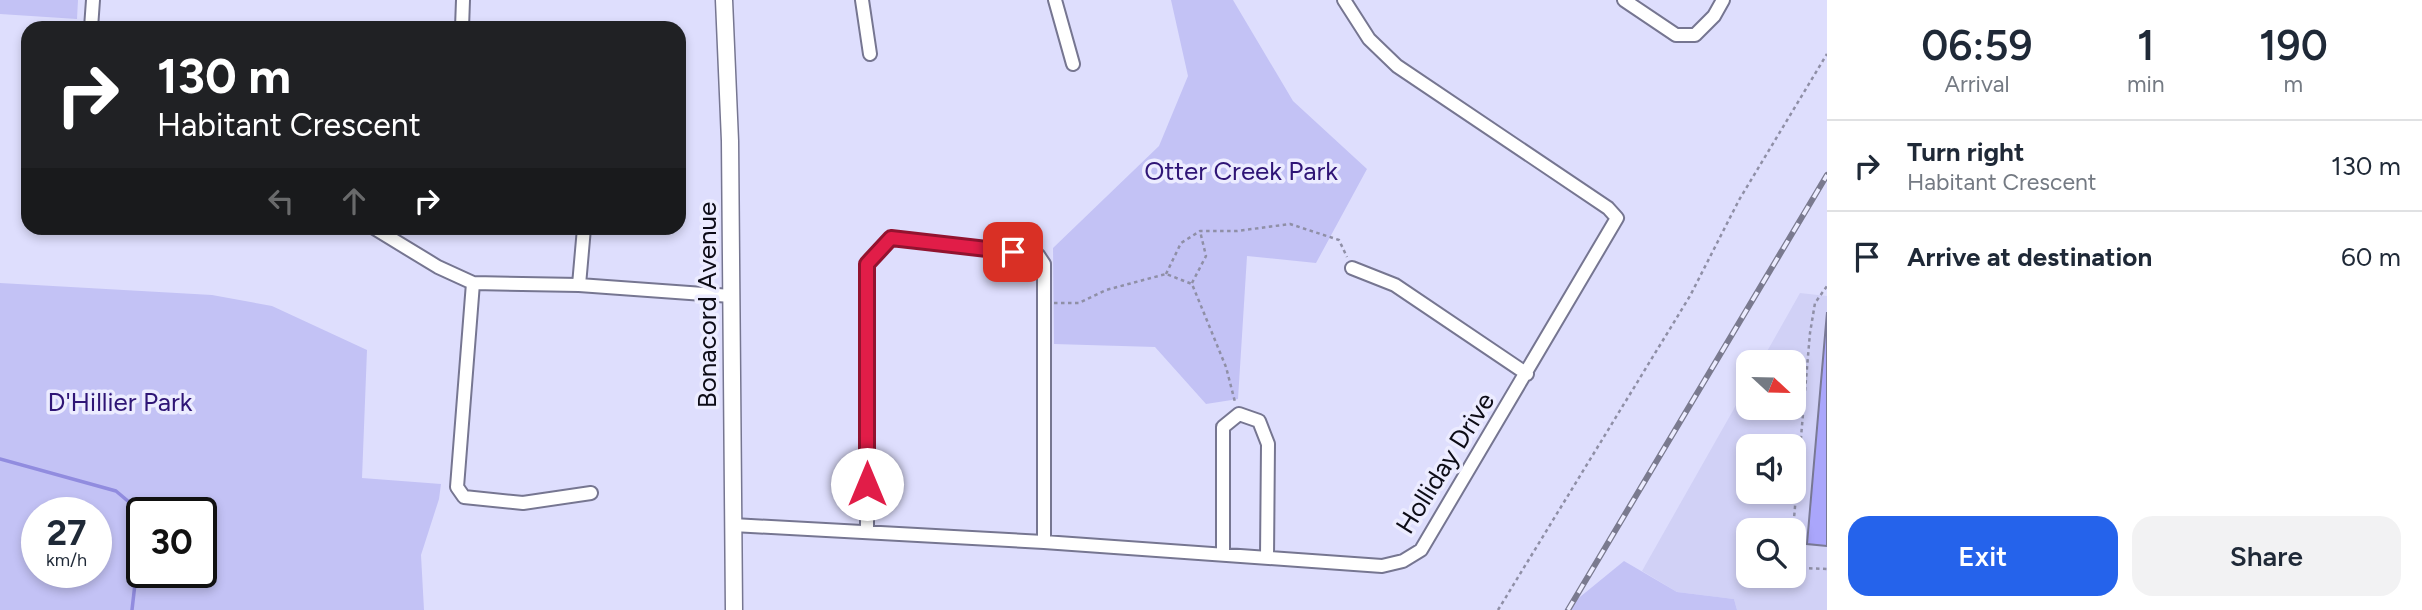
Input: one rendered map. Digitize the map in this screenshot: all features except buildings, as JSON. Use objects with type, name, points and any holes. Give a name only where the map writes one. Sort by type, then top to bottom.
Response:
[{"type":"street","points":[[91,21],[93,0]]},
{"type":"street","points":[[462,21],[463,0]]},
{"type":"street","name":"Bonacord Avenue","points":[[724,0],[730,141],[734,610]]},
{"type":"street","points":[[862,0],[870,54]]},
{"type":"street","points":[[1055,0],[1073,64]]},
{"type":"street","points":[[1625,0],[1676,35],[1695,35],[1714,16],[1723,0]]},
{"type":"street","name":"Holliday Drive","points":[[733,525],[1044,542],[1382,566],[1403,561],[1420,550],[1527,374],[1617,218],[1608,208],[1396,66],[1369,39],[1349,2]]},
{"type":"street","points":[[385,235],[438,267],[473,282],[579,285],[731,296]]},
{"type":"street","points":[[579,285],[583,235]]},
{"type":"street","points":[[867,532],[867,264],[891,238],[1038,255],[1044,264],[1044,542]]},
{"type":"street","points":[[1352,268],[1395,285],[1527,374]]},
{"type":"street","points":[[473,282],[457,487],[464,496],[523,503],[591,493]]},
{"type":"street","points":[[1223,554],[1223,427],[1238,414],[1259,421],[1268,444],[1267,557]]},
{"type":"path","points":[[1498,610],[1690,296],[1739,200],[1827,54]]},
{"type":"path","points":[[1166,274],[1181,243],[1200,231],[1237,231],[1290,225],[1339,240],[1352,268]]},
{"type":"path","points":[[1192,284],[1206,256],[1200,231]]},
{"type":"path","points":[[1044,303],[1079,303],[1106,290],[1166,274],[1192,284],[1226,367],[1238,414]]},
{"type":"path","points":[[1794,518],[1810,333],[1815,303],[1827,286]]},
{"type":"path","points":[[1806,568],[1827,569]]},
{"type":"shaded area","points":[[1800,293],[1827,296],[1827,610],[1737,610],[1734,599],[1677,592],[1642,571],[1736,405],[1736,420],[1806,420],[1806,350],[1768,350]]},
{"type":"green space","points":[[0,0],[78,0],[77,19],[0,14]]},
{"type":"green space","name":"Otter Creek Park","points":[[1171,0],[1233,0],[1293,101],[1367,169],[1316,263],[1247,256],[1238,399],[1206,404],[1155,347],[1054,344],[1053,248],[1159,146],[1188,76]]},
{"type":"green space","name":"D'Hillier Park","points":[[0,283],[212,295],[272,306],[367,350],[362,478],[441,484],[439,499],[421,555],[424,610],[0,610]]},
{"type":"green space","points":[[1624,561],[1677,592],[1734,599],[1737,610],[1564,610]]},
{"type":"waterway","points":[[0,459],[116,491],[126,499]]},
{"type":"waterway","points":[[132,610],[134,588]]},
{"type":"railway","points":[[1568,610],[1827,175]]},
{"type":"route","points":[[867,484],[867,264],[891,238],[1013,252]]}]
